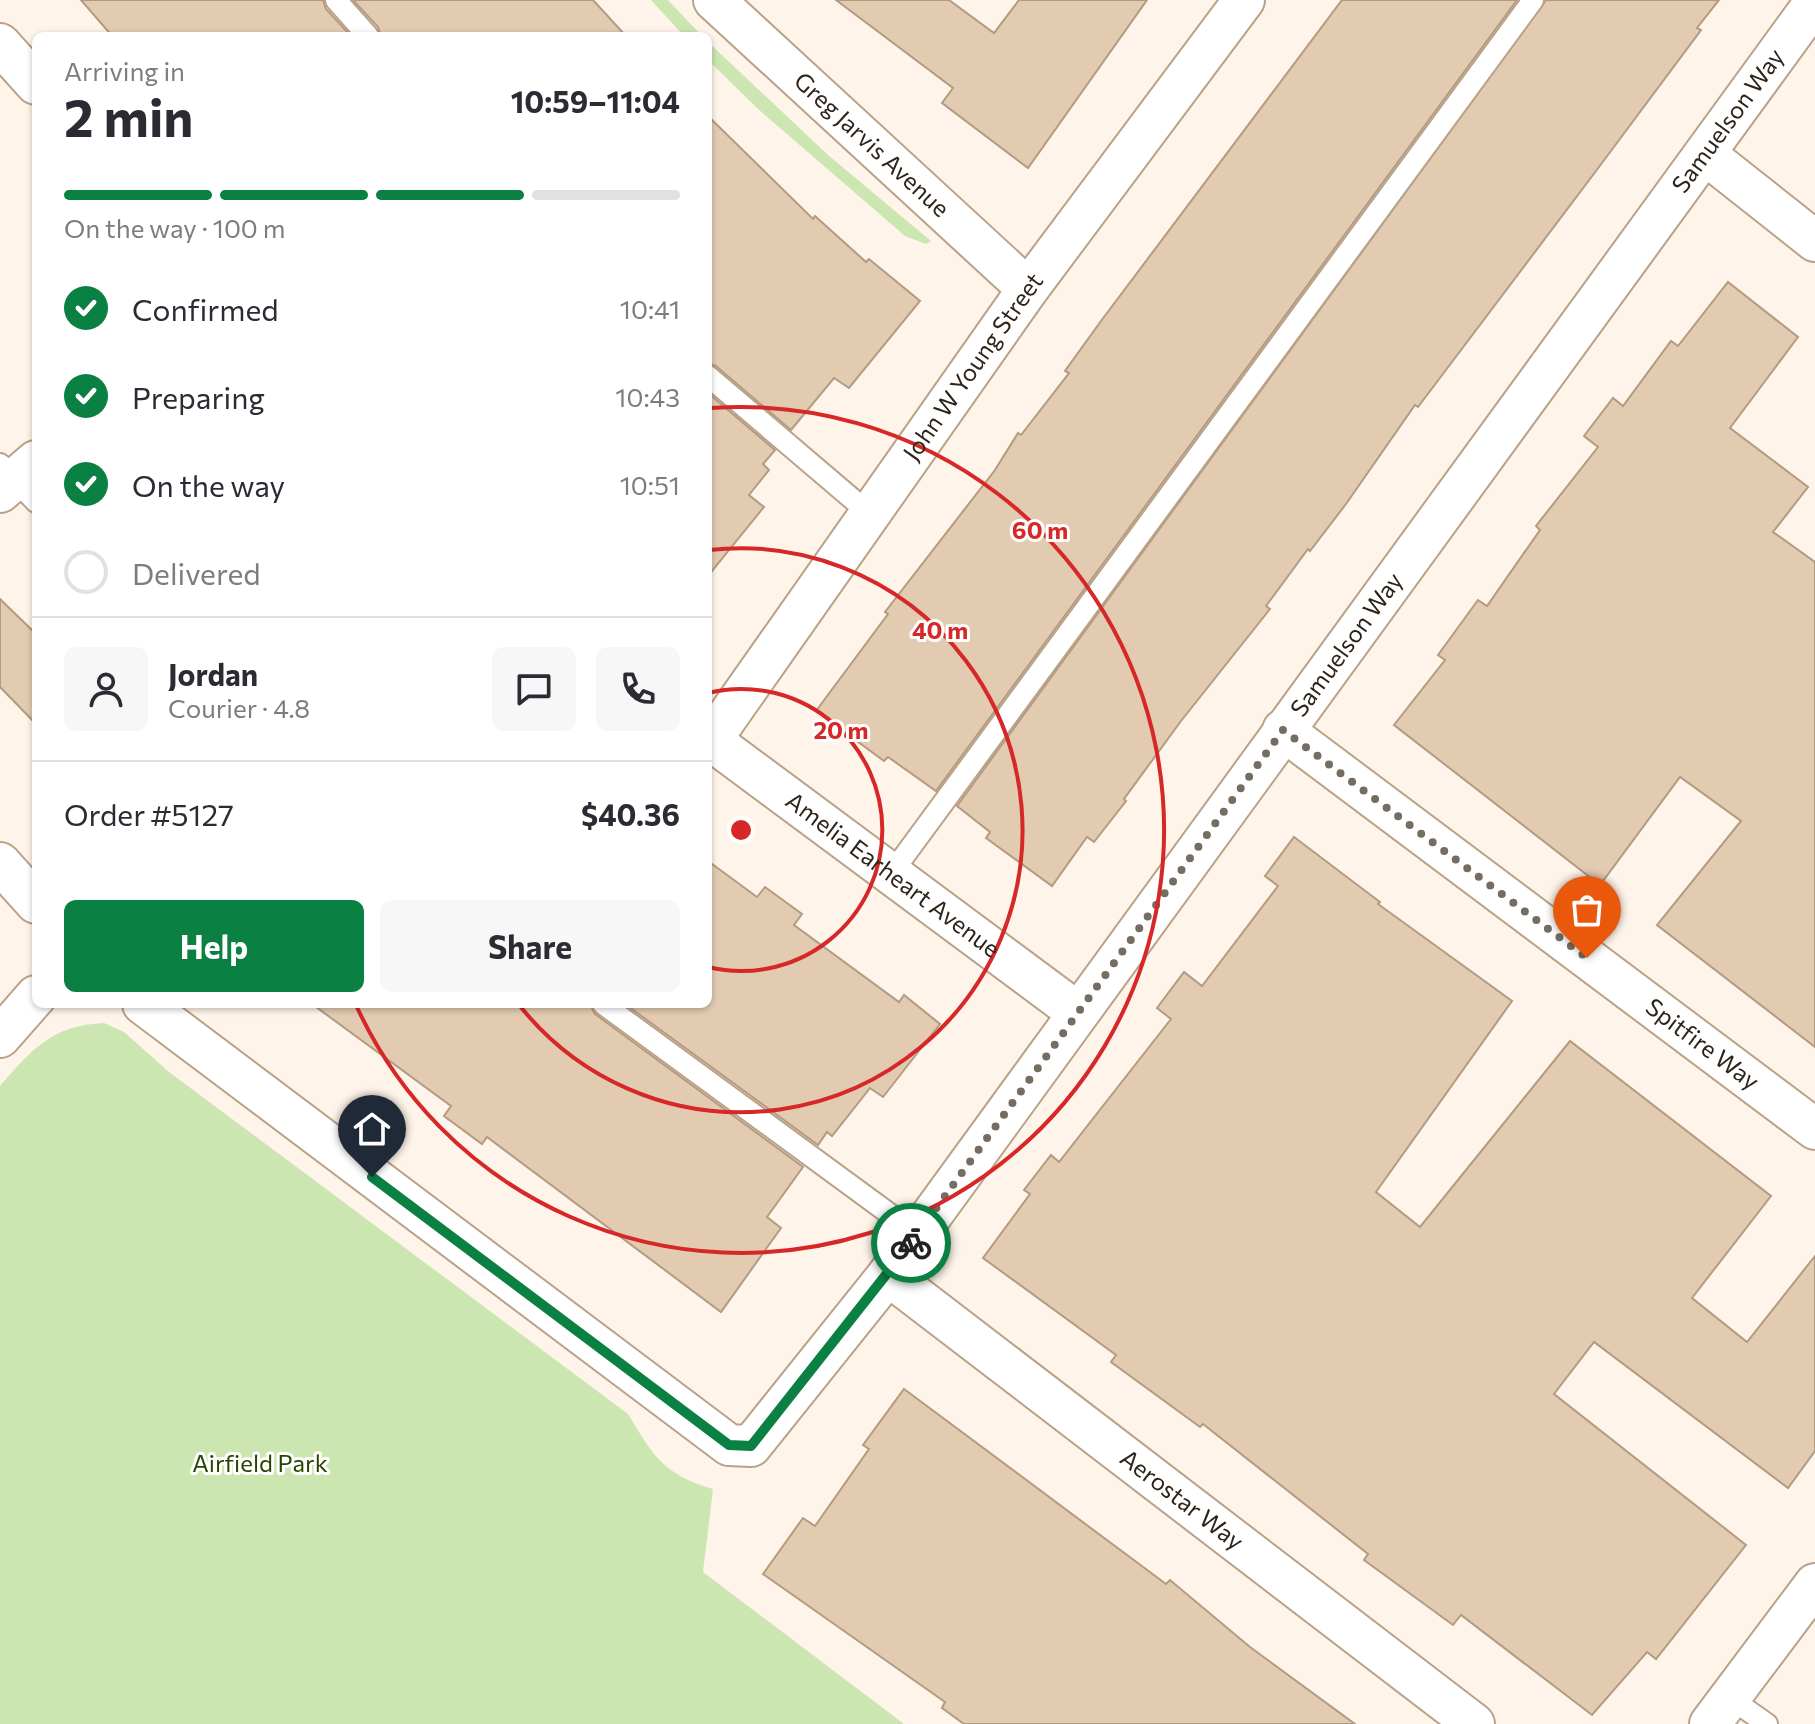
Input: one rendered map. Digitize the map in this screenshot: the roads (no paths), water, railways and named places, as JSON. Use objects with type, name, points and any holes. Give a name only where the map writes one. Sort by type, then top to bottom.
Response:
[{"type":"street","name":"John W Young Street","points":[[712,736],[1028,289],[1244,0]]},
{"type":"street","name":"Samuelson Way","points":[[148,1008],[729,1445],[751,1446],[888,1275],[1815,2]]},
{"type":"street","name":"Greg Jarvis Avenue","points":[[722,3],[1028,289]]},
{"type":"street","points":[[0,44],[32,80]]},
{"type":"street","points":[[1705,154],[1815,241]]},
{"type":"street","name":"Spitfire Way","points":[[1283,730],[1815,1129]]},
{"type":"street","name":"Amelia Earheart Avenue","points":[[712,740],[1077,1012]]},
{"type":"street","points":[[0,863],[32,899]]},
{"type":"street","points":[[0,1037],[32,1001]]},
{"type":"street","name":"Aerostar Way","points":[[888,1275],[1474,1724]]},
{"type":"street","points":[[1720,1711],[1815,1584]]},
{"type":"lane","points":[[336,0],[364,32]]},
{"type":"lane","points":[[891,874],[1533,0]]},
{"type":"lane","points":[[712,379],[870,514]]},
{"type":"lane","points":[[608,1008],[917,1234]]},
{"type":"lane","points":[[1720,1711],[1767,1724]]},
{"type":"park label","name":"Airfield Park","points":[[260,1464]]}]
